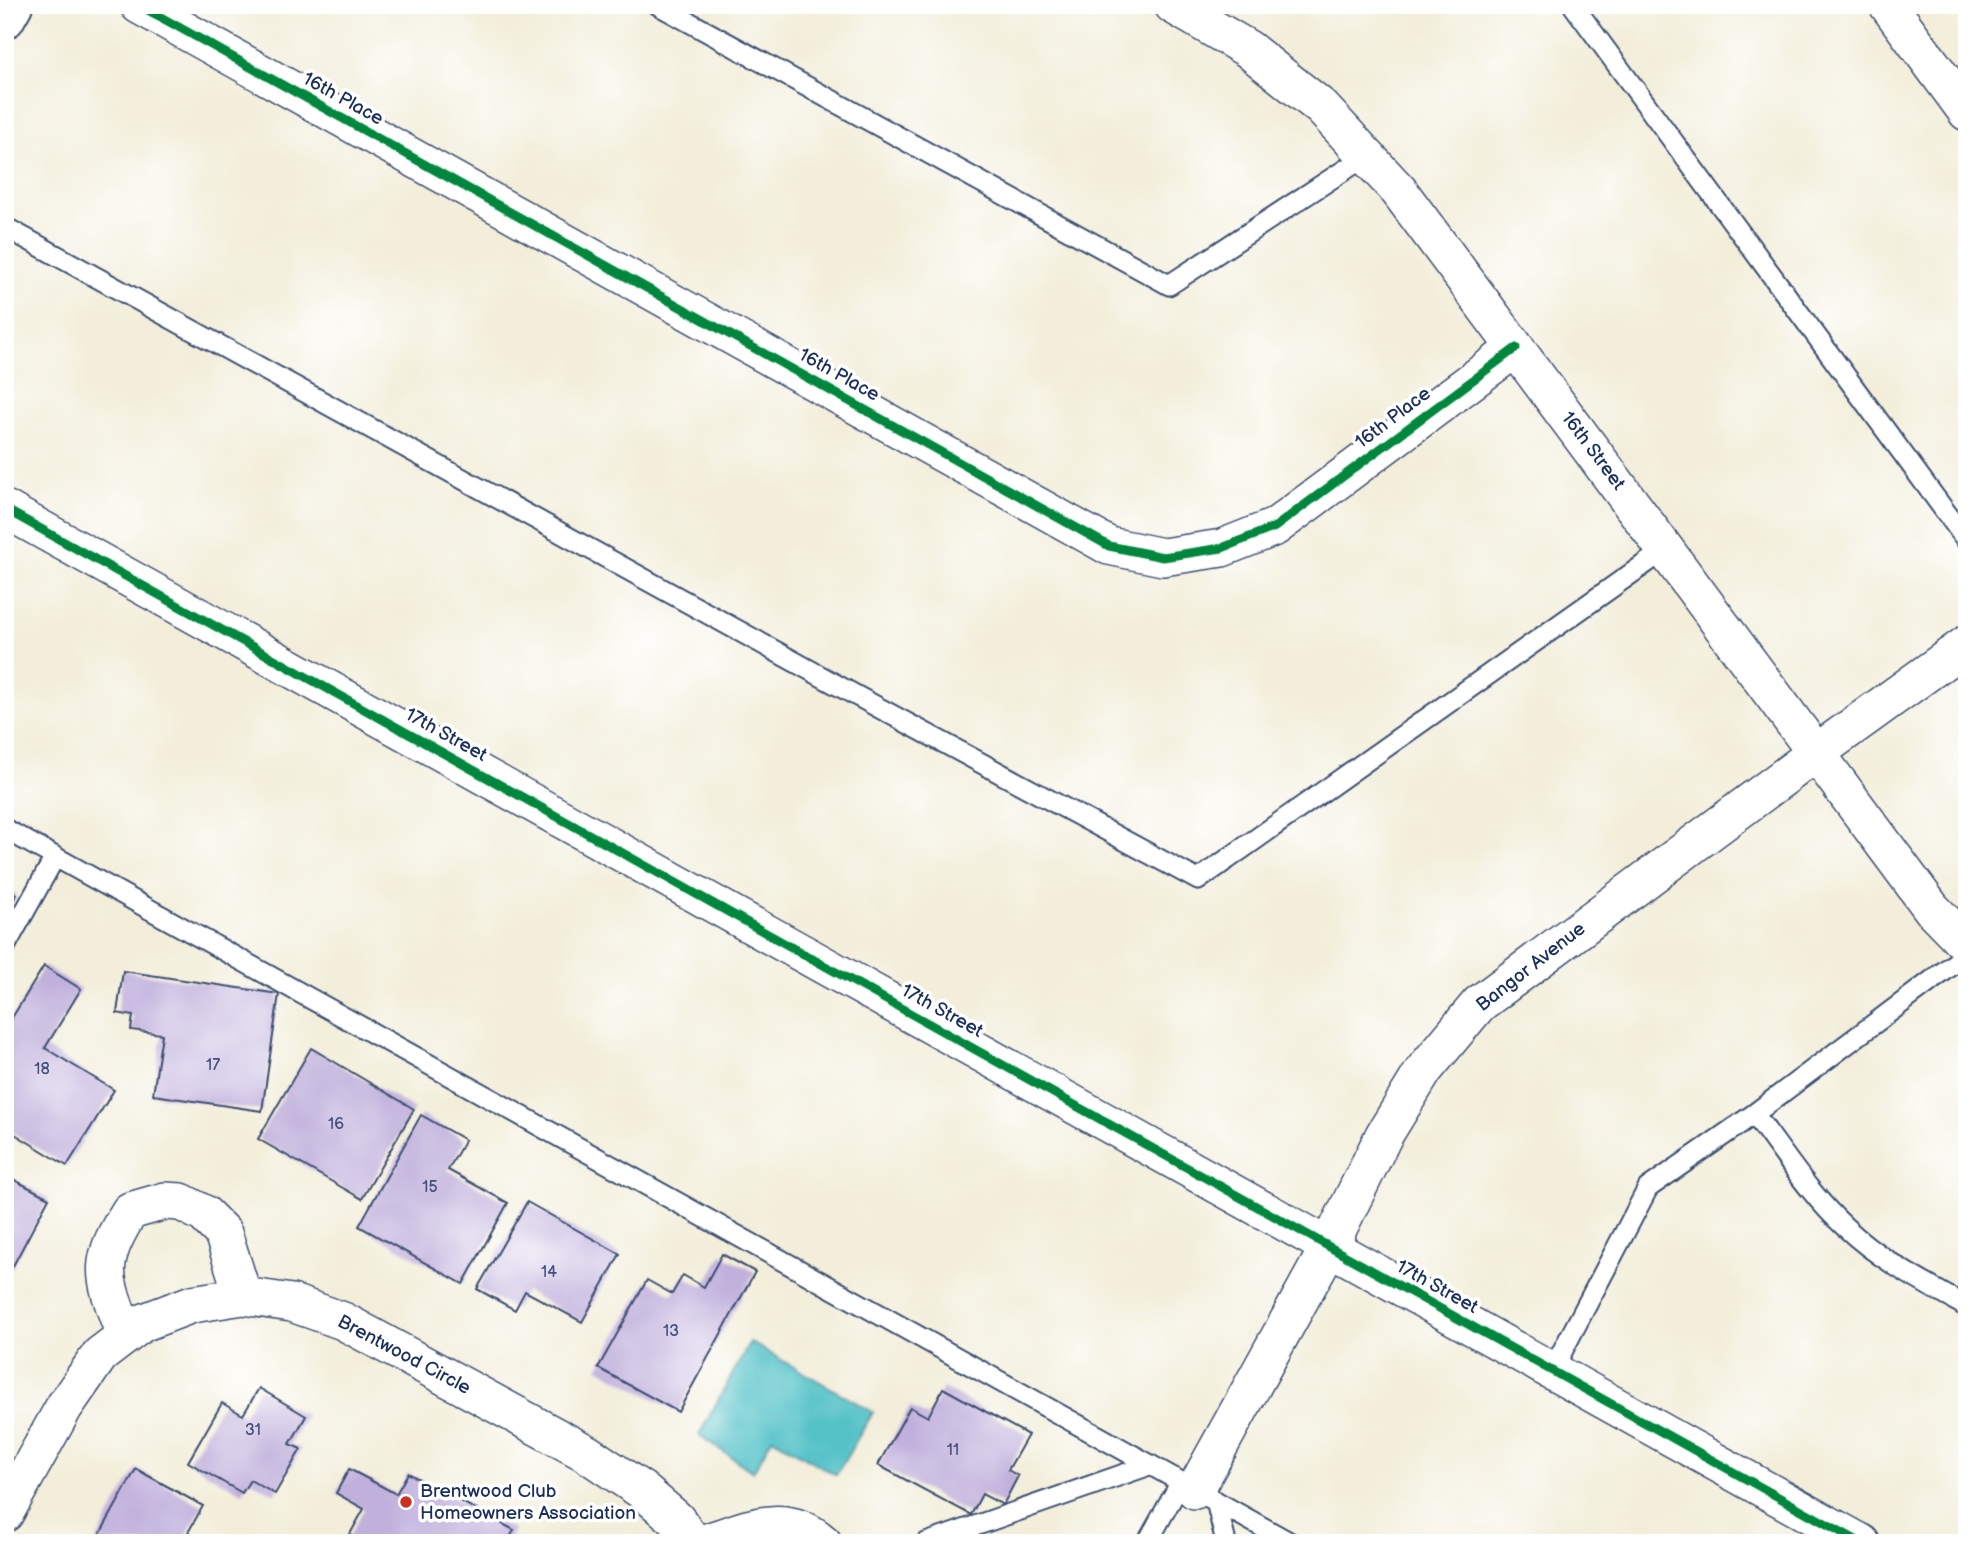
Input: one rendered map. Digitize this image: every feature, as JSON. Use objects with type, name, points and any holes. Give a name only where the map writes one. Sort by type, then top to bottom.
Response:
[{"type":"street","points":[[5,19],[13,5]]},
{"type":"street","name":"16th Place","points":[[139,5],[1109,546],[1163,557],[1222,548],[1275,527],[1516,348]]},
{"type":"street","name":"16th Street","points":[[1173,5],[1248,49],[1321,107],[1399,191],[1932,909],[1967,945]]},
{"type":"street","points":[[1888,5],[1967,112]]},
{"type":"street","name":"17th Street","points":[[5,509],[1861,1543]]},
{"type":"street","name":"Bangor Avenue","points":[[1197,1491],[1329,1247],[1384,1135],[1424,1070],[1479,1004],[1816,752],[1967,644]]},
{"type":"street","points":[[125,1336],[105,1277],[107,1256],[115,1234],[130,1211],[165,1201],[181,1202],[204,1214],[223,1233],[243,1296]]},
{"type":"street","name":"Brentwood Circle","points":[[5,1513],[64,1407],[100,1355],[142,1323],[192,1304],[243,1296],[292,1303],[343,1321],[574,1446],[643,1491],[676,1519],[694,1543]]},
{"type":"street","points":[[704,1543],[770,1522],[801,1529],[823,1543]]},
{"type":"lane","points":[[658,5],[1169,285],[1366,156]]},
{"type":"lane","points":[[1573,5],[1967,541]]},
{"type":"lane","points":[[5,227],[857,696],[1198,880],[1666,549]]},
{"type":"lane","points":[[5,829],[1291,1543]]},
{"type":"lane","points":[[5,947],[55,857]]},
{"type":"lane","points":[[1552,1371],[1648,1188],[1754,1114],[1967,954]]},
{"type":"lane","points":[[1754,1114],[1809,1186],[1845,1227],[1897,1268],[1967,1307]]},
{"type":"lane","points":[[926,1543],[1150,1465]]},
{"type":"lane","points":[[1147,1543],[1197,1491]]},
{"type":"lane","points":[[1197,1491],[1226,1543]]},
{"type":"water","points":[[750,1342],[873,1412],[836,1475],[772,1438],[753,1472],[699,1435]]},
{"type":"building","points":[[5,887],[17,894],[5,915]]},
{"type":"building","points":[[44,966],[81,989],[45,1048],[114,1090],[67,1166],[5,1128],[5,1029]]},
{"type":"building","points":[[123,971],[279,994],[262,1111],[153,1095],[162,1034],[131,1030],[133,1016],[117,1013]]},
{"type":"building","points":[[311,1048],[414,1109],[362,1199],[258,1139]]},
{"type":"building","points":[[421,1115],[465,1140],[448,1170],[508,1203],[463,1284],[359,1226]]},
{"type":"building","points":[[5,1175],[49,1198],[5,1281]]},
{"type":"building","points":[[527,1202],[620,1254],[582,1322],[525,1291],[515,1310],[477,1289]]},
{"type":"building","points":[[722,1254],[755,1272],[678,1412],[598,1368],[647,1280],[672,1294],[683,1275],[704,1287]]},
{"type":"building","points":[[259,1388],[306,1416],[290,1444],[301,1449],[275,1494],[250,1480],[242,1493],[188,1462],[222,1403],[243,1415]]},
{"type":"building","points":[[943,1388],[1028,1435],[1008,1470],[1018,1476],[1003,1505],[982,1494],[971,1515],[878,1465],[910,1407],[928,1417]]},
{"type":"building","points":[[136,1469],[203,1506],[182,1543],[95,1543]]},
{"type":"building","name":"Brentwood Club Homeowners Association","points":[[349,1469],[396,1494],[408,1473],[514,1530],[507,1543],[345,1543],[364,1509],[336,1493]]},
{"type":"cycle path","points":[[139,5],[1109,546],[1163,557],[1222,548],[1275,527],[1516,348]]},
{"type":"cycle path","points":[[5,509],[1861,1543]]},
{"type":"place","name":"Brentwood Club Homeowners Association","points":[[406,1502]]}]
